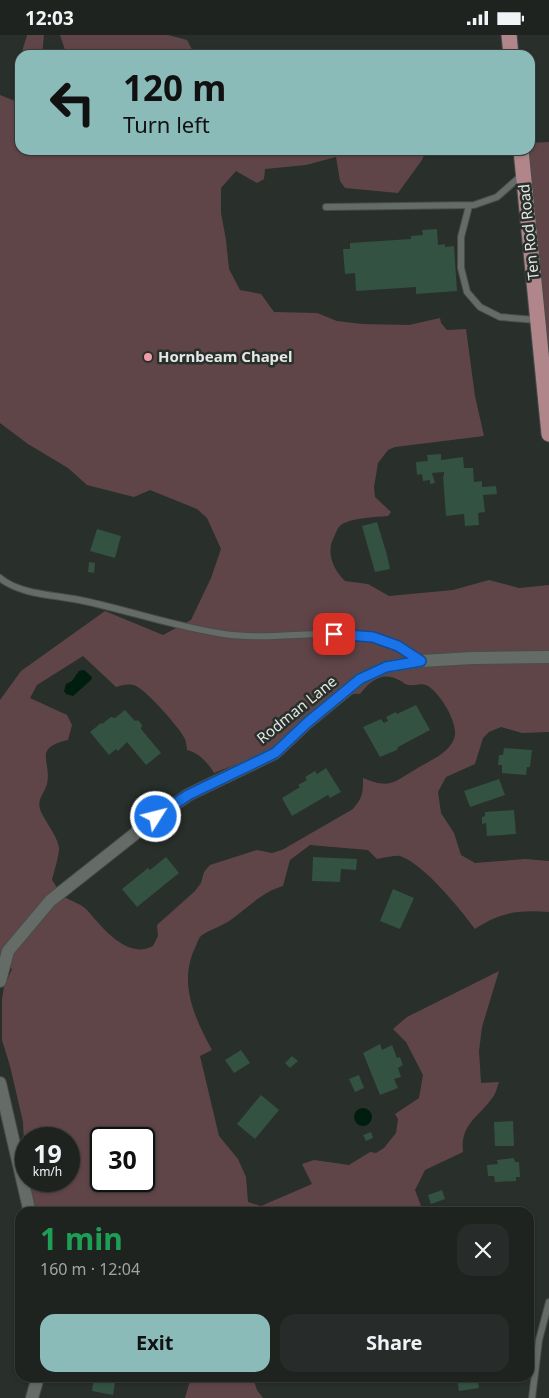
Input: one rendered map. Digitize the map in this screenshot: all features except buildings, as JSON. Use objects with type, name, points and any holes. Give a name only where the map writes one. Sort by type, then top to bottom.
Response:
[{"type":"main road","points":[[509,35],[510,50]]},
{"type":"main road","name":"Ten Rod Road","points":[[521,155],[549,434]]},
{"type":"street","name":"Rodman Lane","points":[[0,981],[8,951],[50,901],[141,829],[188,795],[275,753],[308,722],[360,679],[386,667],[421,661],[549,657]]},
{"type":"street","points":[[0,1083],[4,1125],[28,1207]]},
{"type":"street","points":[[32,1398],[37,1382]]},
{"type":"lane","points":[[326,207],[469,206],[497,197],[523,174]]},
{"type":"lane","points":[[469,206],[461,237],[462,268],[467,292],[480,307],[500,317],[538,320]]},
{"type":"lane","points":[[0,579],[8,585],[39,593],[84,601],[182,627],[225,635],[254,637],[334,634],[373,637],[398,646],[421,661]]},
{"type":"lane","points":[[534,1381],[539,1340],[549,1303]]},
{"type":"lane","points":[[532,1398],[534,1382]]},
{"type":"shaded area","points":[[27,35],[44,35],[42,50],[22,50]]},
{"type":"shaded area","points":[[60,35],[168,35],[187,40],[192,50],[65,50]]},
{"type":"shaded area","points":[[0,95],[15,101],[15,155],[424,155],[398,193],[345,188],[340,181],[336,157],[306,165],[265,169],[264,179],[257,183],[236,171],[221,188],[221,213],[229,269],[240,290],[261,294],[274,312],[317,313],[337,321],[362,324],[409,325],[440,318],[441,323],[447,330],[466,329],[475,396],[484,436],[395,447],[388,450],[378,463],[374,487],[375,497],[391,512],[388,516],[357,519],[341,525],[332,541],[331,554],[334,566],[345,581],[368,584],[389,596],[453,590],[489,580],[519,588],[549,585],[549,732],[522,733],[501,727],[489,732],[483,738],[475,764],[446,777],[438,792],[441,813],[454,833],[461,855],[475,863],[525,859],[549,861],[549,912],[528,911],[510,913],[484,923],[475,929],[430,877],[420,868],[400,856],[377,859],[368,850],[310,845],[290,860],[283,886],[263,895],[228,921],[201,936],[190,961],[188,974],[191,1001],[200,1026],[212,1050],[200,1056],[219,1136],[238,1159],[246,1177],[248,1202],[261,1206],[312,1184],[302,1164],[314,1160],[349,1165],[370,1152],[376,1153],[384,1148],[396,1133],[398,1119],[395,1114],[419,1098],[423,1075],[406,1042],[393,1029],[407,1017],[499,971],[482,1027],[479,1051],[481,1083],[499,1082],[496,1092],[467,1128],[464,1134],[463,1152],[425,1170],[415,1190],[422,1207],[36,1207],[32,1192],[80,1192],[80,1127],[23,1127],[10,1066],[2,1040],[2,999],[4,987],[12,969],[5,961],[0,960],[0,700],[21,671],[105,611],[163,635],[191,620],[211,578],[221,549],[207,518],[197,509],[150,490],[134,497],[87,485],[68,468],[28,444],[0,423]],"holes":[[[83,656],[116,687],[136,686],[147,694],[177,727],[185,739],[187,750],[203,759],[214,773],[268,750],[338,699],[360,694],[372,681],[382,677],[393,677],[408,685],[421,684],[428,686],[438,695],[448,710],[455,733],[454,739],[443,753],[396,781],[385,784],[363,778],[362,795],[353,809],[282,850],[272,853],[257,850],[210,865],[204,872],[201,883],[195,891],[157,925],[158,936],[153,946],[134,949],[116,940],[85,908],[63,896],[52,880],[58,858],[59,845],[39,805],[47,784],[47,751],[57,743],[68,740],[72,725],[67,715],[30,698],[37,685]]]},
{"type":"shaded area","points":[[549,142],[549,416],[528,155],[535,155],[535,143]]},
{"type":"shaded area","points":[[84,670],[92,677],[91,680],[73,696],[66,694],[64,691],[66,684],[72,681],[79,671]]},
{"type":"shaded area","points":[[359,1108],[367,1108],[372,1113],[370,1124],[359,1126],[354,1121],[354,1113]]},
{"type":"shaded area","points":[[190,1382],[254,1382],[263,1398],[185,1398]]},
{"type":"place","name":"Hornbeam Chapel","points":[[148,357]]},
{"type":"route","points":[[156,817],[188,795],[275,753],[308,722],[360,679],[386,667],[421,661],[398,646],[373,637],[334,634]]}]
